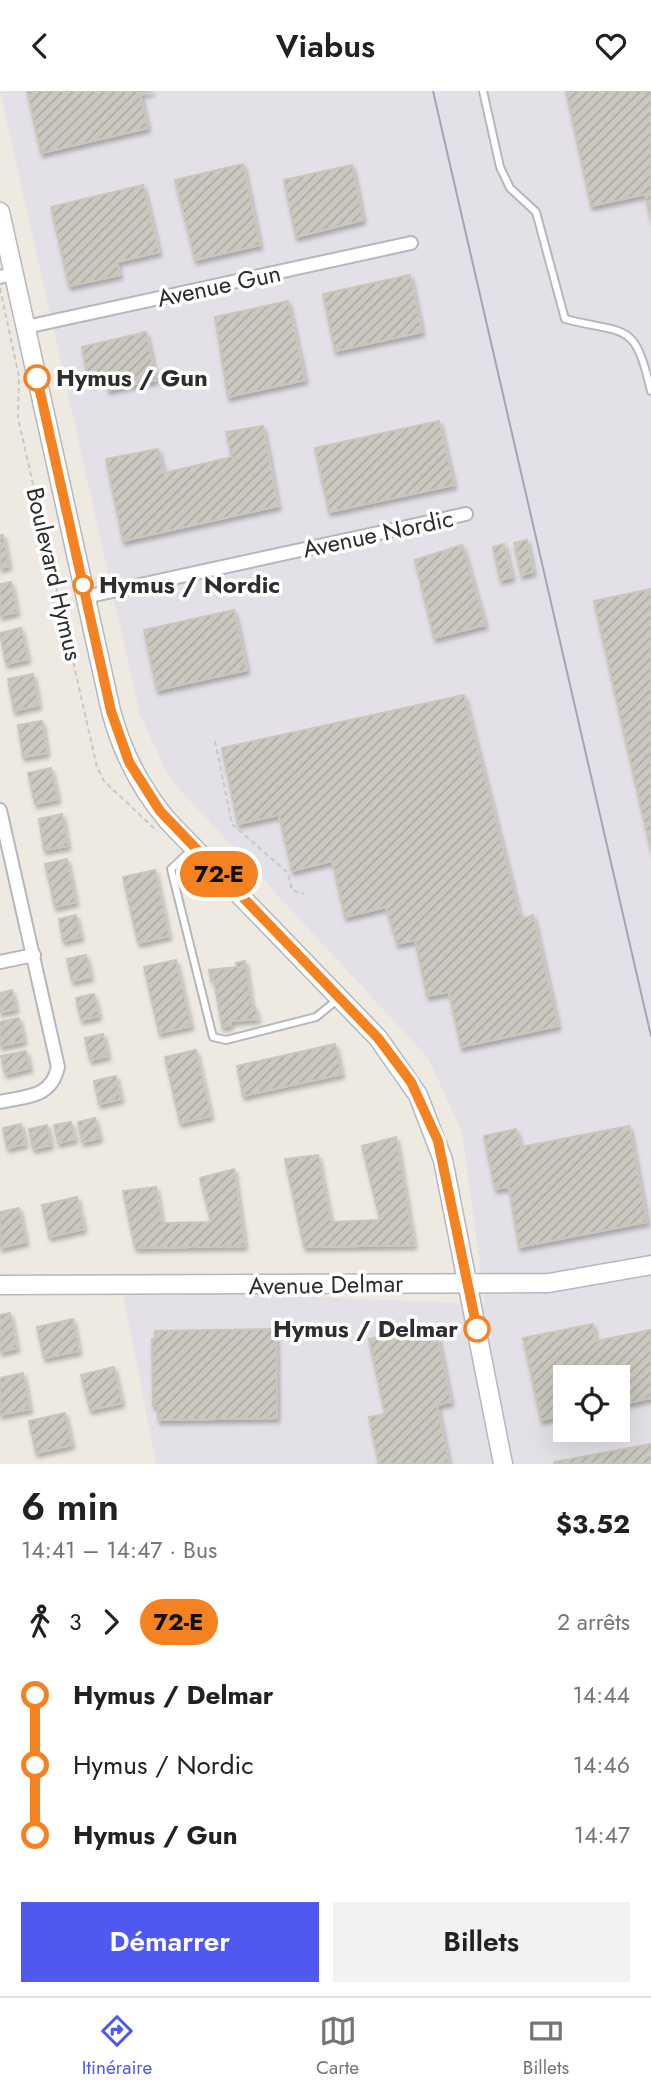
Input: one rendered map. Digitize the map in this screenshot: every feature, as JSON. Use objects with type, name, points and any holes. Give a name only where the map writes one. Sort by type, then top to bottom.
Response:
[{"type":"street","name":"Boulevard Hymus","points":[[0,212],[7,276],[26,327],[111,711],[125,753],[154,803],[193,848],[393,1056],[426,1110],[443,1160],[503,1464]]},
{"type":"street","name":"Avenue Gun","points":[[26,327],[411,243]]},
{"type":"street","name":"Avenue Nordic","points":[[85,597],[466,515]]},
{"type":"street","points":[[0,1102],[44,1092],[55,1083],[58,1067],[1,815]]},
{"type":"street","points":[[0,963],[34,955]]},
{"type":"street","name":"Avenue Delmar","points":[[0,1285],[559,1282],[651,1265]]},
{"type":"lane","points":[[484,91],[500,167],[510,188],[536,212],[565,319],[604,325],[625,333],[641,350],[651,391]]},
{"type":"lane","points":[[193,848],[171,869],[214,1037],[226,1040],[316,1017],[340,998]]},
{"type":"path","name":"Boulevard Hymus","points":[[1,292],[19,377],[18,418],[97,767],[104,781],[157,832]]},
{"type":"path","points":[[215,741],[232,824],[288,873],[292,890],[304,894]]},
{"type":"shaded area","points":[[0,91],[651,91],[651,1464],[156,1464],[122,1289],[485,1304],[462,1132],[428,1058],[170,779],[140,715]]},
{"type":"building","points":[[27,91],[153,91],[140,94],[148,128],[41,153]]},
{"type":"building","points":[[566,91],[651,91],[651,193],[591,206]]},
{"type":"building","points":[[243,164],[260,245],[195,260],[175,180]]},
{"type":"building","points":[[352,165],[363,220],[296,237],[284,180]]},
{"type":"building","points":[[143,185],[159,252],[117,262],[120,275],[69,286],[51,207]]},
{"type":"building","points":[[651,193],[651,220],[645,194]]},
{"type":"building","points":[[410,275],[422,332],[335,351],[323,294]]},
{"type":"building","points":[[288,301],[305,380],[228,397],[215,317]]},
{"type":"building","points":[[146,332],[156,380],[108,390],[106,378],[89,383],[82,347]]},
{"type":"building","points":[[439,421],[454,485],[329,512],[315,448]]},
{"type":"building","points":[[263,426],[278,506],[123,541],[106,459],[158,449],[164,473],[232,457],[226,432]]},
{"type":"building","points":[[0,535],[3,535],[9,566],[0,568]]},
{"type":"building","points":[[527,540],[533,572],[521,575],[514,543]]},
{"type":"building","points":[[504,544],[512,577],[500,580],[493,547]]},
{"type":"building","points":[[462,545],[485,625],[434,638],[415,560]]},
{"type":"building","points":[[11,582],[17,612],[0,616],[0,584]]},
{"type":"building","points":[[651,589],[651,851],[594,601]]},
{"type":"building","points":[[234,610],[247,670],[157,690],[144,630]]},
{"type":"building","points":[[21,628],[28,659],[6,664],[0,633]]},
{"type":"building","points":[[33,674],[39,705],[14,711],[8,679]]},
{"type":"building","points":[[464,695],[521,920],[533,915],[558,1026],[461,1047],[449,992],[427,996],[415,940],[397,944],[386,907],[345,917],[332,861],[292,871],[279,815],[238,824],[222,748]]},
{"type":"building","points":[[42,721],[47,753],[23,757],[18,725]]},
{"type":"building","points":[[51,768],[58,799],[35,804],[28,773]]},
{"type":"building","points":[[62,814],[68,846],[44,850],[39,819]]},
{"type":"building","points":[[67,859],[76,902],[55,907],[45,864]]},
{"type":"building","points":[[155,870],[169,936],[138,943],[123,877]]},
{"type":"building","points":[[76,915],[81,937],[63,941],[59,919]]},
{"type":"building","points":[[86,955],[91,977],[72,981],[67,959]]},
{"type":"building","points":[[176,960],[191,1026],[159,1033],[144,967]]},
{"type":"building","points":[[245,961],[252,1008],[255,1007],[258,1019],[230,1021],[231,1025],[222,1027],[214,980],[211,980],[209,970],[237,967],[236,963]]},
{"type":"building","points":[[12,990],[16,1009],[0,1012],[0,993]]},
{"type":"building","points":[[94,994],[99,1016],[81,1020],[76,998]]},
{"type":"building","points":[[19,1018],[24,1041],[0,1046],[0,1022]]},
{"type":"building","points":[[103,1034],[108,1056],[90,1060],[85,1038]]},
{"type":"building","points":[[335,1044],[342,1074],[243,1096],[237,1066]]},
{"type":"building","points":[[196,1050],[211,1116],[180,1123],[165,1057]]},
{"type":"building","points":[[26,1051],[30,1068],[5,1074],[1,1056]]},
{"type":"building","points":[[116,1076],[121,1099],[99,1104],[94,1081]]},
{"type":"building","points":[[95,1118],[100,1138],[82,1142],[78,1122]]},
{"type":"building","points":[[71,1122],[75,1139],[58,1143],[54,1125]]},
{"type":"building","points":[[21,1124],[25,1144],[7,1148],[3,1128]]},
{"type":"building","points":[[47,1125],[51,1145],[33,1149],[29,1129]]},
{"type":"building","points":[[629,1126],[647,1222],[519,1247],[509,1187],[495,1189],[484,1136],[516,1129],[521,1147]]},
{"type":"building","points":[[396,1137],[414,1245],[304,1247],[285,1159],[318,1155],[331,1222],[380,1220],[362,1146]]},
{"type":"building","points":[[234,1169],[245,1246],[135,1248],[123,1191],[156,1187],[162,1223],[211,1222],[200,1178]]},
{"type":"building","points":[[77,1197],[84,1229],[49,1237],[42,1205]]},
{"type":"building","points":[[19,1208],[26,1242],[0,1248],[0,1212]]},
{"type":"building","points":[[10,1313],[17,1348],[0,1352],[0,1315]]},
{"type":"building","points":[[73,1319],[79,1351],[44,1358],[37,1327]]},
{"type":"building","points":[[593,1324],[596,1341],[651,1330],[651,1398],[630,1402],[630,1365],[553,1365],[553,1418],[541,1420],[523,1338]]},
{"type":"building","points":[[435,1325],[451,1402],[437,1405],[449,1464],[379,1464],[369,1417],[385,1414],[369,1339]]},
{"type":"building","points":[[276,1329],[277,1418],[158,1420],[158,1406],[153,1406],[152,1339],[155,1339],[155,1331]]},
{"type":"building","points":[[114,1367],[122,1403],[90,1410],[81,1375]]},
{"type":"building","points":[[23,1373],[30,1409],[0,1415],[0,1378]]},
{"type":"building","points":[[65,1413],[72,1445],[36,1453],[29,1421]]},
{"type":"building","points":[[651,1444],[651,1464],[554,1464],[554,1462]]},
{"type":"tram line","points":[[433,91],[651,1036]]},
{"type":"bus line","name":"72-E","points":[[37,378],[111,711],[129,762],[147,794],[168,821],[378,1038],[411,1082],[438,1141],[477,1329]]},
{"type":"place","name":"Hymus / Gun","points":[[37,378]]},
{"type":"place","name":"Hymus / Nordic","points":[[83,585]]},
{"type":"place","name":"Hymus / Delmar","points":[[477,1329]]}]
